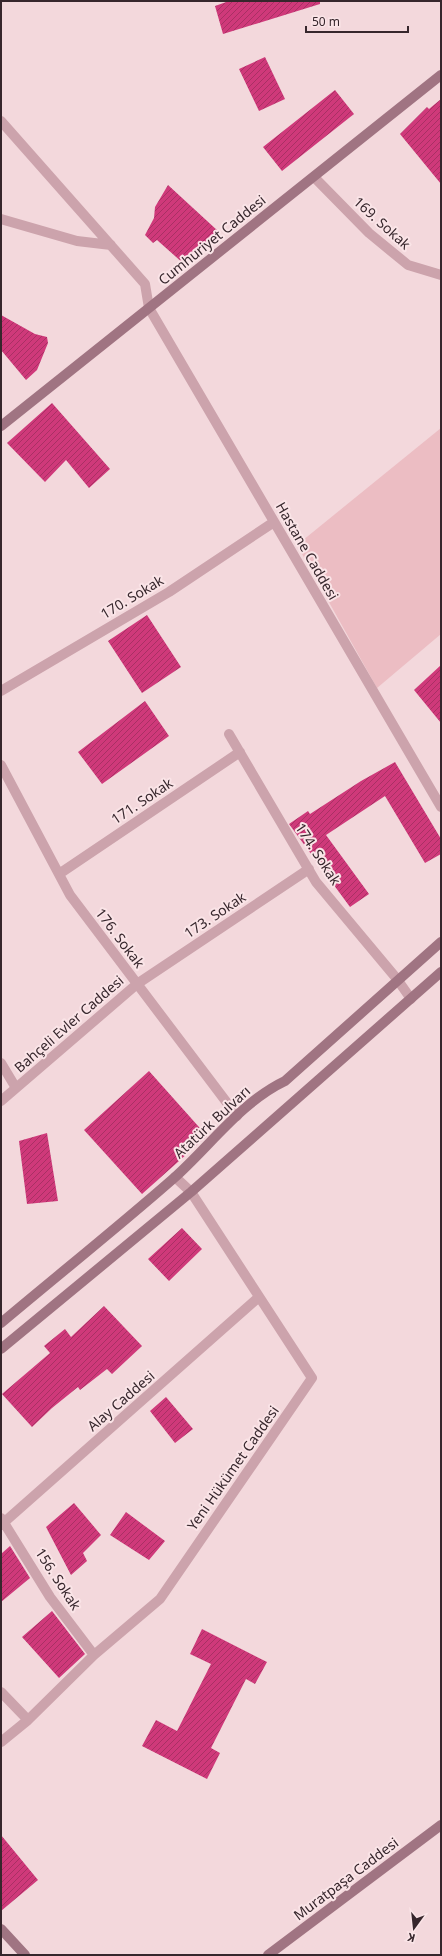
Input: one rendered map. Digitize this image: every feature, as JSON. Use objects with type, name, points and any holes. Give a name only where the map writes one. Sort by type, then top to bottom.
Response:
[{"type":"main road","name":"Cumhuriyet Caddesi","points":[[1,426],[441,75]]},
{"type":"main road","name":"Atatürk Bulvarı","points":[[1,1323],[175,1177],[237,1116],[270,1088],[285,1081],[397,979],[441,942]]},
{"type":"main road","points":[[1,1349],[191,1192],[441,972]]},
{"type":"main road","name":"Muratpaşa Caddesi","points":[[268,1955],[441,1825]]},
{"type":"main road","points":[[1,1930],[25,1955]]},
{"type":"street","points":[[1,121],[145,284],[149,308]]},
{"type":"street","name":"169. Sokak","points":[[314,177],[369,233],[408,266],[441,275]]},
{"type":"street","points":[[1,219],[77,241],[111,245]]},
{"type":"street","name":"Hastane Caddesi","points":[[149,308],[441,807]]},
{"type":"street","name":"170. Sokak","points":[[1,691],[169,592],[274,522]]},
{"type":"street","name":"174. Sokak","points":[[229,734],[316,882],[397,979],[411,999]]},
{"type":"street","name":"171. Sokak","points":[[59,874],[240,752]]},
{"type":"street","name":"176. Sokak","points":[[1,765],[70,895],[237,1116]]},
{"type":"street","name":"173. Sokak","points":[[137,984],[309,869]]},
{"type":"street","name":"Bahçeli Evler Caddesi","points":[[1,1101],[137,984]]},
{"type":"street","points":[[1,1063],[16,1088]]},
{"type":"street","name":"Yeni Hükümet Caddesi","points":[[1,1742],[28,1720],[94,1655],[160,1599],[312,1378],[191,1192],[175,1177]]},
{"type":"street","name":"Alay Caddesi","points":[[2,1522],[259,1297]]},
{"type":"street","name":"156. Sokak","points":[[2,1522],[50,1597],[94,1655]]},
{"type":"street","points":[[1,1692],[28,1720]]},
{"type":"shaded area","points":[[441,428],[441,634],[377,688],[297,545]]},
{"type":"building","points":[[229,1],[320,1],[320,4],[223,34],[215,6]]},
{"type":"building","points":[[265,57],[285,99],[259,111],[239,69]]},
{"type":"building","points":[[335,90],[354,114],[282,171],[263,147]]},
{"type":"building","points":[[441,99],[441,184],[400,134],[427,107],[429,109]]},
{"type":"building","points":[[168,185],[218,231],[184,264],[157,240],[153,243],[145,235],[154,218],[155,207]]},
{"type":"building","points":[[1,315],[35,334],[47,337],[48,343],[37,370],[26,380],[1,350]]},
{"type":"building","points":[[52,403],[110,469],[89,488],[66,460],[45,482],[7,443]]},
{"type":"building","points":[[147,615],[181,667],[142,693],[108,641]]},
{"type":"building","points":[[441,665],[441,723],[414,690]]},
{"type":"building","points":[[145,701],[169,736],[102,784],[78,752]]},
{"type":"building","points":[[395,762],[441,839],[441,854],[425,863],[385,796],[326,835],[369,894],[350,907],[289,824],[308,811],[310,814],[361,781]]},
{"type":"building","points":[[149,1071],[207,1136],[142,1194],[84,1130]]},
{"type":"building","points":[[47,1133],[58,1201],[27,1204],[19,1141]]},
{"type":"building","points":[[182,1228],[202,1249],[169,1281],[148,1259]]},
{"type":"building","points":[[104,1306],[142,1346],[112,1374],[107,1369],[80,1390],[78,1387],[52,1408],[32,1427],[2,1394],[50,1353],[44,1346],[65,1329],[71,1337]]},
{"type":"building","points":[[166,1397],[193,1429],[175,1443],[150,1411]]},
{"type":"building","points":[[74,1503],[101,1535],[83,1553],[87,1561],[71,1575],[46,1527]]},
{"type":"building","points":[[126,1512],[165,1541],[149,1560],[110,1535]]},
{"type":"building","points":[[10,1546],[30,1578],[1,1602],[1,1554]]},
{"type":"building","points":[[52,1611],[85,1654],[59,1678],[22,1637]]},
{"type":"building","points":[[202,1629],[267,1662],[255,1684],[246,1679],[211,1748],[220,1753],[207,1779],[142,1746],[156,1720],[177,1731],[211,1664],[190,1654]]},
{"type":"building","points":[[1,1835],[38,1880],[1,1911]]}]
